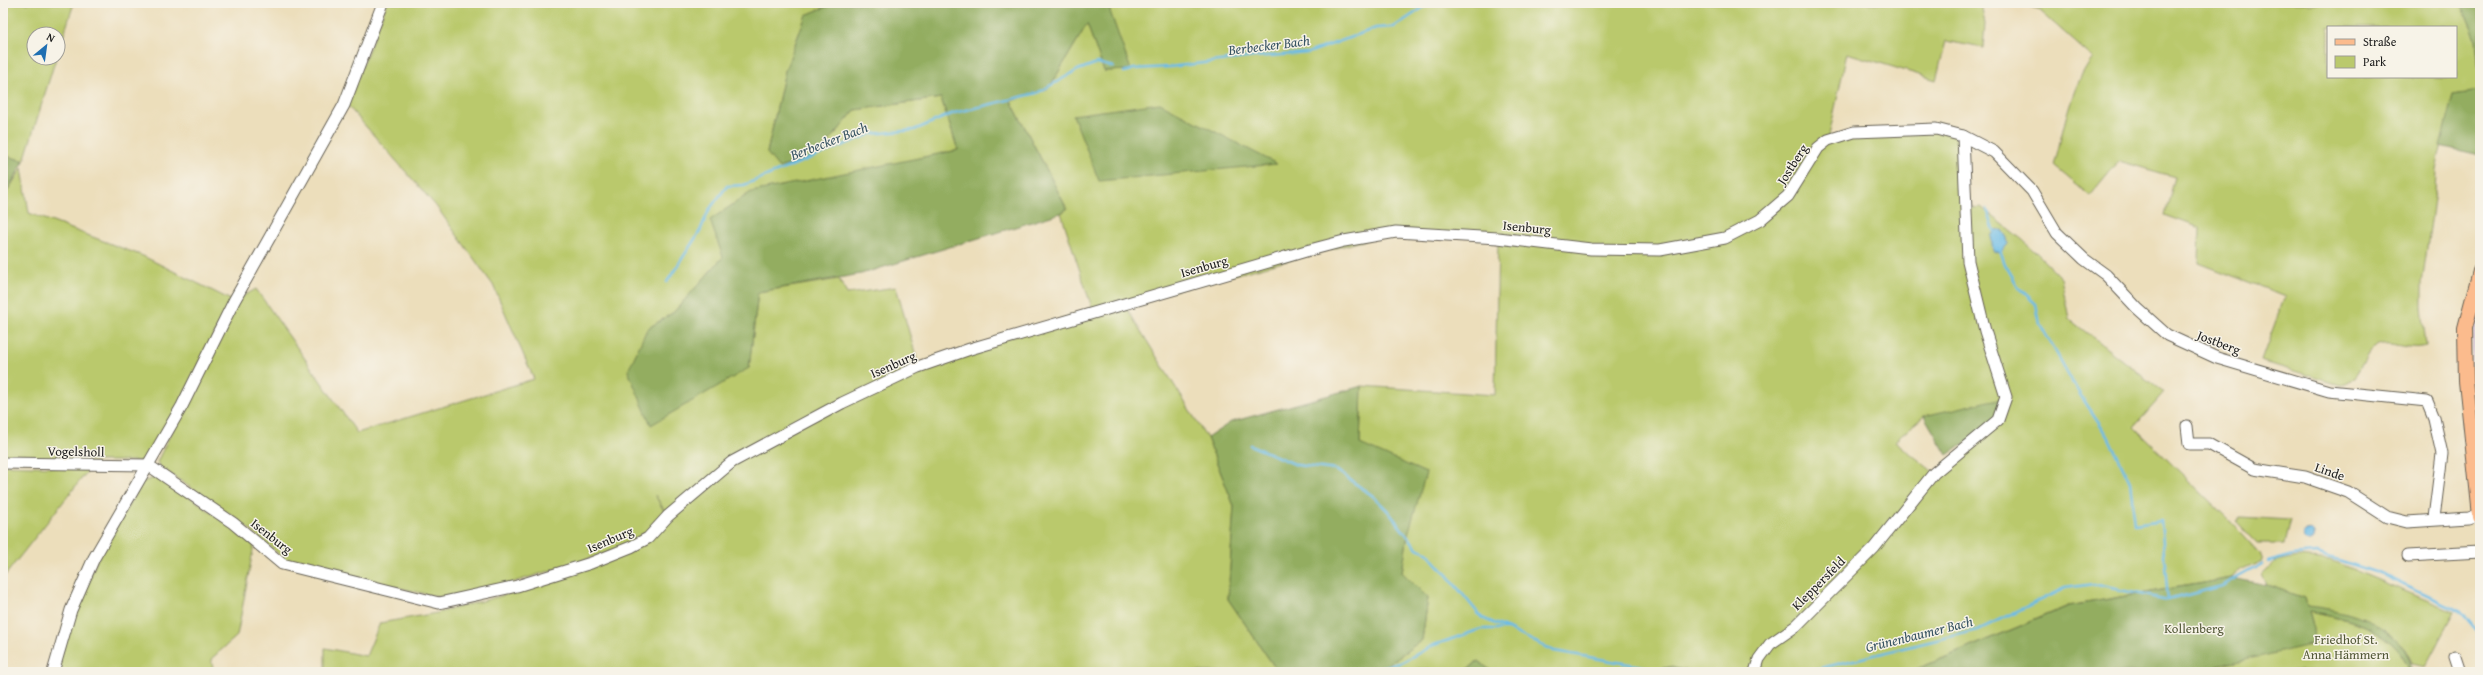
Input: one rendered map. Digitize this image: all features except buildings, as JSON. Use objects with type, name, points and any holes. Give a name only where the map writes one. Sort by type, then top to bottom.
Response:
[{"type":"main road","points":[[2480,271],[2465,328],[2466,381],[2480,515]]},
{"type":"street","points":[[53,672],[71,610],[94,558],[182,406],[234,301],[344,105],[383,3]]},
{"type":"street","name":"Jostberg","points":[[1725,238],[1760,220],[1788,196],[1818,148],[1828,140],[1854,132],[1936,129],[1963,136],[1994,152],[2032,191],[2057,233],[2084,259],[2106,275],[2137,308],[2167,335],[2217,358],[2329,391],[2427,401],[2434,418],[2442,454],[2434,518]]},
{"type":"street","name":"Kleppersfeld","points":[[1755,672],[1759,659],[1770,644],[1796,626],[1874,548],[1934,473],[1998,420],[2006,397],[1985,331],[1968,261],[1963,136]]},
{"type":"street","name":"Isenburg","points":[[148,465],[234,523],[282,564],[439,603],[517,586],[591,562],[631,547],[648,538],[668,516],[732,462],[842,403],[918,367],[970,349],[1196,282],[1344,242],[1396,232],[1498,238],[1591,249],[1660,250],[1725,238]]},
{"type":"street","name":"Linde","points":[[2187,426],[2189,444],[2209,444],[2254,468],[2304,477],[2348,492],[2387,517],[2407,522],[2434,518],[2469,518],[2480,515]]},
{"type":"street","name":"Vogelsholl","points":[[3,463],[148,465]]},
{"type":"street","points":[[2408,556],[2480,552]]},
{"type":"street","points":[[2455,657],[2460,672]]},
{"type":"shaded area","points":[[2480,296],[2480,443],[2471,370],[2472,330]]},
{"type":"green space","points":[[3,3],[74,3],[66,28],[66,26],[26,26],[26,66],[54,66],[24,161],[3,155]]},
{"type":"green space","points":[[387,3],[835,3],[806,15],[785,71],[767,153],[817,156],[855,110],[941,98],[958,150],[874,168],[723,257],[674,312],[647,329],[749,368],[758,292],[839,279],[847,294],[896,287],[920,370],[1092,308],[1061,213],[1067,209],[1011,101],[1049,88],[1087,24],[1104,71],[1130,70],[1107,3],[1981,3],[1985,24],[1983,48],[1946,41],[1936,80],[1847,53],[1828,140],[1936,129],[1963,136],[1966,209],[1981,207],[2024,241],[2061,278],[2069,319],[2164,393],[2134,427],[2229,520],[2259,553],[2262,561],[2236,573],[2232,578],[2068,606],[1910,672],[1692,672],[1670,667],[1656,669],[1655,672],[1492,672],[1479,661],[1465,671],[1418,669],[1412,672],[1377,672],[1422,640],[1428,598],[1402,572],[1408,534],[1360,445],[1362,386],[1495,395],[1498,238],[1396,232],[1124,304],[1207,438],[1234,506],[1228,599],[1278,672],[325,672],[325,648],[366,656],[380,623],[437,613],[519,591],[634,550],[668,516],[655,495],[665,513],[644,533],[630,543],[592,558],[482,591],[438,597],[287,561],[237,519],[160,467],[157,462],[234,301],[256,289],[357,433],[534,379],[493,285],[436,206],[347,105]],"holes":[[[1924,416],[1998,420],[1937,475],[1895,441]]]},
{"type":"green space","points":[[835,3],[1107,3],[1131,70],[1104,71],[1087,24],[1049,88],[1011,101],[1067,209],[1061,213],[861,274],[758,292],[749,368],[651,425],[628,371],[647,329],[674,312],[723,257],[710,220],[751,192],[958,150],[941,98],[855,110],[817,156],[779,168],[767,153],[785,71],[806,15]]},
{"type":"green space","points":[[2015,3],[2461,3],[2476,38],[2480,91],[2453,95],[2436,170],[2435,193],[2422,283],[2422,307],[2426,346],[2406,347],[2392,344],[2379,345],[2369,352],[2352,380],[2347,384],[2340,385],[2261,361],[2285,296],[2199,263],[2200,228],[2165,215],[2175,177],[2119,161],[2090,196],[2054,166],[2064,124],[2073,96],[2078,83],[2093,58],[2038,9]]},
{"type":"green space","points":[[2461,3],[2480,3],[2480,73],[2476,38]]},
{"type":"green space","points":[[2480,91],[2480,155],[2440,146],[2453,95]]},
{"type":"green space","points":[[1160,103],[1277,164],[1099,181],[1073,115]]},
{"type":"green space","points":[[3,155],[24,161],[3,198]]},
{"type":"green space","points":[[22,168],[29,213],[143,256],[231,300],[179,406],[145,461],[3,461],[3,198]]},
{"type":"green space","points":[[1362,386],[1360,444],[1426,473],[1408,534],[1402,572],[1428,598],[1422,640],[1377,672],[1278,672],[1228,599],[1234,506],[1207,438],[1231,422]]},
{"type":"green space","points":[[2006,397],[1998,420],[1947,455],[1924,416]]},
{"type":"green space","points":[[3,465],[90,468],[3,578]]},
{"type":"green space","points":[[157,477],[196,501],[254,545],[237,636],[211,659],[214,672],[55,672],[75,612],[97,560],[142,482]]},
{"type":"green space","points":[[2240,517],[2290,520],[2284,544],[2257,544],[2236,522]]},
{"type":"green space","points":[[2298,557],[2330,560],[2455,612],[2426,667],[2412,664],[2405,650],[2395,639],[2383,630],[2353,618],[2307,606],[2305,598],[2267,585],[2262,574],[2276,561]]},
{"type":"green space","name":"Kollenberg","points":[[2232,578],[2267,585],[2305,598],[2307,606],[2339,611],[2373,623],[2387,632],[2399,643],[2408,656],[2412,672],[2410,672],[2404,658],[2383,636],[2355,622],[2309,611],[2314,629],[2315,644],[2217,666],[2212,672],[1910,672],[2069,606]]},
{"type":"green space","name":"Friedhof St. Anna Hämmern","points":[[2309,611],[2355,622],[2383,636],[2404,658],[2410,672],[2212,672],[2217,666],[2314,629]]},
{"type":"green space","points":[[1479,661],[1492,672],[1412,672],[1418,669],[1465,671]]},
{"type":"green space","points":[[1670,667],[1692,672],[1655,672],[1656,669]]},
{"type":"water","points":[[2002,230],[2007,238],[2008,244],[2001,252],[1993,251],[1991,236],[1995,231]]},
{"type":"water","points":[[2308,530],[2312,532],[2314,536],[2312,540],[2308,542],[2304,540],[2302,536],[2304,532]]},
{"type":"waterway","name":"Berbecker Bach","points":[[1124,72],[1134,69],[1169,67],[1254,57],[1308,53],[1376,28],[1394,27],[1430,3]]},
{"type":"waterway","name":"Berbecker Bach","points":[[667,282],[700,231],[709,210],[727,186],[744,185],[871,134],[914,130],[954,113],[1037,93],[1078,70],[1097,63],[1113,67]]},
{"type":"waterway","points":[[1987,209],[1995,233]]},
{"type":"waterway","points":[[2000,250],[2005,264],[2019,288],[2036,304],[2040,324],[2079,393],[2108,436],[2130,482],[2135,524],[2161,520],[2168,600]]},
{"type":"waterway","points":[[1250,445],[1297,465],[1336,470],[1373,496],[1387,510],[1417,548],[1427,552],[1482,618],[1508,629]]},
{"type":"waterway","name":"Grünenbaumer Bach","points":[[2268,562],[2294,555],[2316,553],[2376,572],[2462,612],[2480,633]]},
{"type":"waterway","name":"Grünenbaumer Bach","points":[[1804,672],[1978,630],[2065,588],[2093,584],[2168,600],[2222,586],[2262,564]]},
{"type":"waterway","name":"Grünenbaumer Bach","points":[[1376,672],[1382,667],[1400,663],[1434,645],[1481,629],[1508,629],[1554,651],[1675,672]]}]
